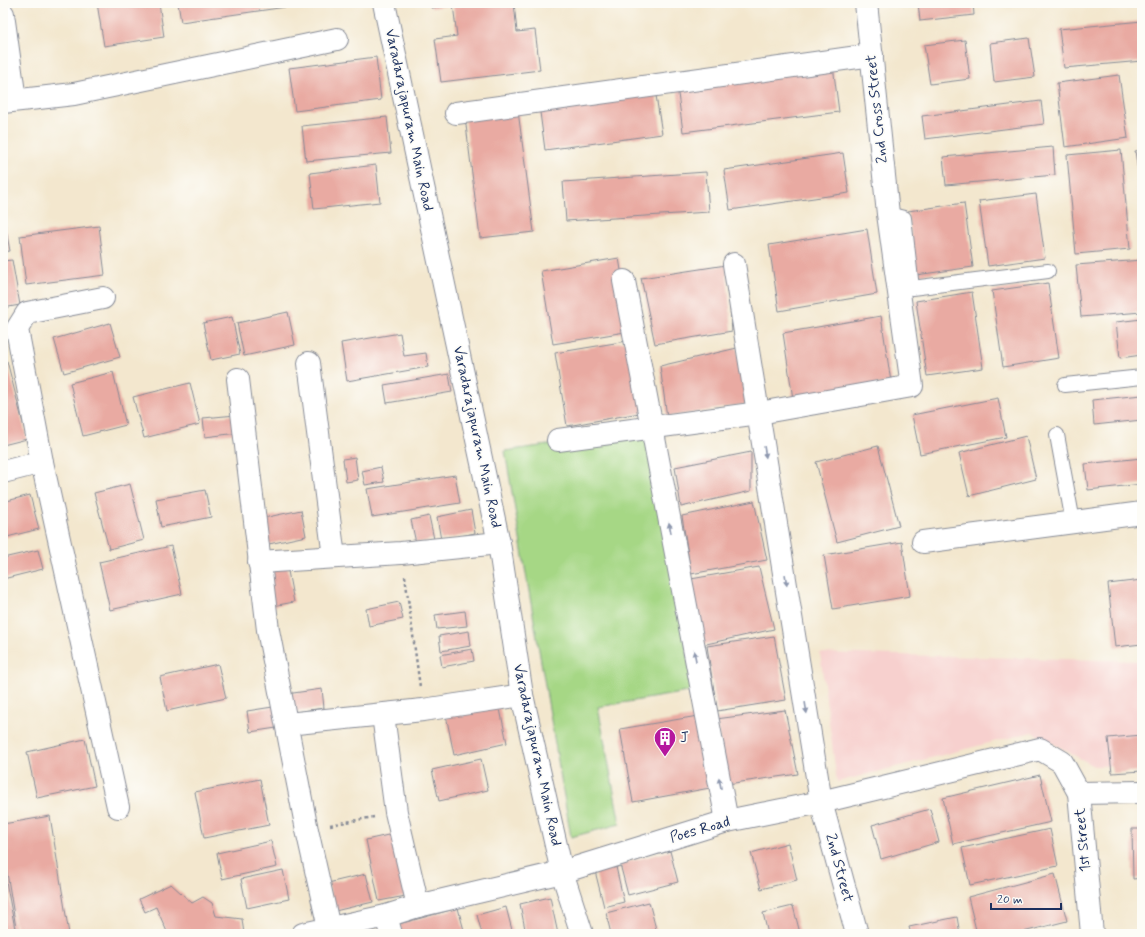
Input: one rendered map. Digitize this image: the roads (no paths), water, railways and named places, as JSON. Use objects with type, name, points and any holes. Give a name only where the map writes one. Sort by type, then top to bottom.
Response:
[{"type":"street","name":"Varadarajapuram Main Road","points":[[384,3],[499,543],[522,694],[562,872],[582,934]]},
{"type":"street","name":"2nd Cross Street","points":[[759,413],[912,386],[888,214],[866,3]]},
{"type":"street","points":[[3,14],[9,101],[74,94],[337,39]]},
{"type":"street","points":[[456,113],[872,55]]},
{"type":"street","name":"2nd Street","points":[[734,264],[821,802],[857,934]]},
{"type":"street","points":[[624,281],[650,428],[727,821]]},
{"type":"street","points":[[103,298],[27,313],[17,329],[42,462],[118,807]]},
{"type":"street","points":[[309,363],[334,557]]},
{"type":"street","points":[[238,379],[268,630],[307,830],[329,928]]},
{"type":"street","points":[[558,440],[759,413]]},
{"type":"street","points":[[3,472],[42,462]]},
{"type":"street","points":[[923,542],[1142,513]]},
{"type":"street","points":[[259,562],[401,553],[499,543]]},
{"type":"street","points":[[287,724],[423,710],[522,694]]},
{"type":"street","points":[[383,715],[396,812],[418,906]]},
{"type":"street","name":"Poes Road","points":[[303,934],[329,928],[388,925],[418,906],[562,872],[727,821],[821,802],[1040,749],[1062,762],[1079,793]]},
{"type":"street","points":[[1079,793],[1142,792]]},
{"type":"street","name":"1st Street","points":[[1079,793],[1092,934]]},
{"type":"lane","points":[[888,214],[904,218],[912,288],[1048,270]]},
{"type":"lane","points":[[1065,385],[1142,377]]},
{"type":"lane","points":[[1057,435],[1073,522]]},
{"type":"place","name":"J","points":[[665,758]]}]
